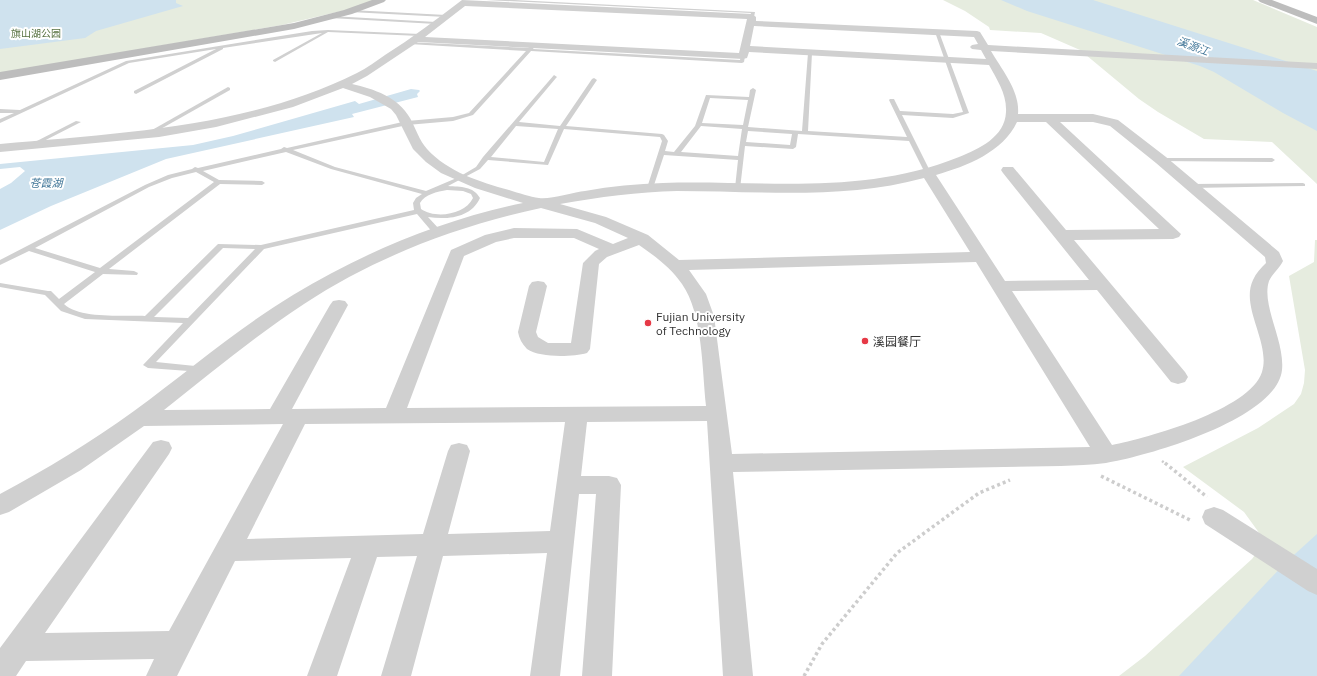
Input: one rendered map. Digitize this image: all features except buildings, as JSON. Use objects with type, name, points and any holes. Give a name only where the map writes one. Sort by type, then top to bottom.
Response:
[{"type":"street","points":[[0,76],[277,29],[331,17],[381,0]]},
{"type":"street","points":[[734,0],[739,14]]},
{"type":"street","points":[[1263,0],[1317,21]]},
{"type":"street","points":[[0,148],[148,134],[210,124],[296,102],[344,85],[374,67],[415,39],[465,1],[739,14],[751,20],[977,34],[1012,98],[1012,118],[1005,132],[991,146],[965,160],[928,173],[891,181],[849,186],[798,188],[650,188],[596,193],[492,214],[437,232],[358,266],[302,297],[268,320],[140,418],[67,467],[0,505]]},
{"type":"street","points":[[744,53],[751,20]]},
{"type":"street","points":[[415,39],[531,48],[810,53],[992,62]]},
{"type":"street","points":[[942,45],[1317,66]]},
{"type":"street","points":[[344,85],[365,91],[385,100],[396,108],[407,123],[419,148],[433,161],[461,178],[486,188],[540,204],[595,217],[626,229],[642,238],[675,265],[689,280],[699,296],[705,311],[717,412],[738,676]]},
{"type":"street","points":[[721,462],[1061,457],[1106,454],[1168,439],[1227,414],[1257,396],[1266,386],[1272,373],[1270,340],[1259,298],[1259,287],[1261,279],[1276,261],[1267,248],[1114,123],[1093,118],[1012,118]]},
{"type":"street","points":[[1050,118],[1173,234],[1061,235]]},
{"type":"street","points":[[1008,170],[1178,377]]},
{"type":"street","points":[[928,173],[1106,454]]},
{"type":"street","points":[[394,416],[457,253],[491,238],[514,233],[577,234],[612,249]]},
{"type":"street","points":[[538,286],[527,332],[528,338],[532,344],[541,348],[580,349],[589,267],[595,259],[612,249],[642,238]]},
{"type":"street","points":[[675,265],[981,257]]},
{"type":"street","points":[[1000,286],[1102,285]]},
{"type":"street","points":[[161,676],[227,550],[339,305]]},
{"type":"street","points":[[140,418],[717,412]]},
{"type":"street","points":[[545,676],[577,414]]},
{"type":"street","points":[[0,673],[161,448]]},
{"type":"street","points":[[396,676],[459,451]]},
{"type":"street","points":[[568,485],[609,485],[597,676]]},
{"type":"street","points":[[1214,517],[1317,584]]},
{"type":"street","points":[[227,550],[561,542]]},
{"type":"street","points":[[322,676],[368,547]]},
{"type":"street","points":[[19,647],[177,645]]},
{"type":"lane","points":[[488,0],[739,14]]},
{"type":"lane","points":[[351,11],[446,16]]},
{"type":"lane","points":[[377,20],[388,13]]},
{"type":"lane","points":[[331,17],[436,23]]},
{"type":"lane","points":[[275,61],[328,31]]},
{"type":"lane","points":[[0,121],[133,61],[305,32],[328,31],[415,39]]},
{"type":"lane","points":[[898,112],[953,116],[966,113],[937,32]]},
{"type":"lane","points":[[136,92],[230,44]]},
{"type":"lane","points":[[0,263],[158,180],[195,169],[407,123],[452,119],[471,114],[531,48]]},
{"type":"lane","points":[[805,133],[810,53]]},
{"type":"lane","points":[[437,232],[416,207],[417,202],[428,193],[461,178],[478,168],[554,77]]},
{"type":"lane","points":[[485,158],[546,164],[562,128],[594,80]]},
{"type":"lane","points":[[148,134],[228,89]]},
{"type":"lane","points":[[738,188],[742,144],[753,90]]},
{"type":"lane","points":[[676,154],[698,124],[708,96],[751,99]]},
{"type":"lane","points":[[892,100],[928,173]]},
{"type":"lane","points":[[0,111],[22,111]]},
{"type":"lane","points":[[34,144],[78,122]]},
{"type":"lane","points":[[516,124],[662,136],[665,141],[650,188]]},
{"type":"lane","points":[[698,124],[805,133],[910,139]]},
{"type":"lane","points":[[742,144],[793,147],[795,132]]},
{"type":"lane","points":[[147,319],[221,246],[261,247],[419,211],[433,216],[452,215],[469,209],[477,200],[476,196],[472,192],[461,188],[447,188],[428,193],[333,168],[284,149]]},
{"type":"lane","points":[[661,153],[741,158]]},
{"type":"lane","points":[[1161,160],[1272,160]]},
{"type":"lane","points":[[195,169],[218,182],[262,183]]},
{"type":"lane","points":[[58,304],[218,182]]},
{"type":"lane","points":[[1192,186],[1304,186]]},
{"type":"lane","points":[[204,369],[148,365],[261,247]]},
{"type":"lane","points":[[27,248],[101,271],[134,273]]},
{"type":"lane","points":[[0,285],[48,293],[64,309],[85,316],[190,321]]},
{"type":"path","points":[[1097,474],[1196,524],[1214,517],[1224,510],[1143,446]]},
{"type":"path","points":[[804,676],[822,644],[897,553],[979,493],[1013,478]]},
{"type":"green space","name":"旗山湖公园","points":[[0,0],[375,0],[350,9],[282,25],[0,73]]},
{"type":"green space","points":[[943,0],[1253,0],[1317,27],[1317,184],[1272,142],[1204,139],[1139,99],[1080,50],[1041,33],[990,30],[989,27],[965,11]]},
{"type":"green space","points":[[1315,240],[1317,240],[1317,676],[1119,676],[1145,656],[1252,559],[1265,541],[1244,512],[1183,467],[1258,428],[1294,404],[1301,394],[1305,370],[1289,276],[1314,262]]},
{"type":"water","points":[[0,0],[176,0],[176,3],[183,6],[96,31],[85,38],[0,49]]},
{"type":"water","name":"溪源江","points":[[1001,0],[1093,0],[1317,71],[1317,131],[1283,113],[1214,72],[1200,66],[1027,11]]},
{"type":"water","name":"苍霞湖","points":[[411,89],[420,91],[417,94],[418,97],[352,114],[354,117],[166,159],[51,206],[0,230],[0,189],[11,183],[25,171],[20,167],[0,169],[0,164],[193,145],[233,136],[355,101],[359,104]]},
{"type":"water","points":[[1317,534],[1317,676],[1179,676],[1285,563]]},
{"type":"place","name":"Fujian University of Technology","points":[[648,323]]},
{"type":"place","name":"溪园餐厅","points":[[865,341]]}]
